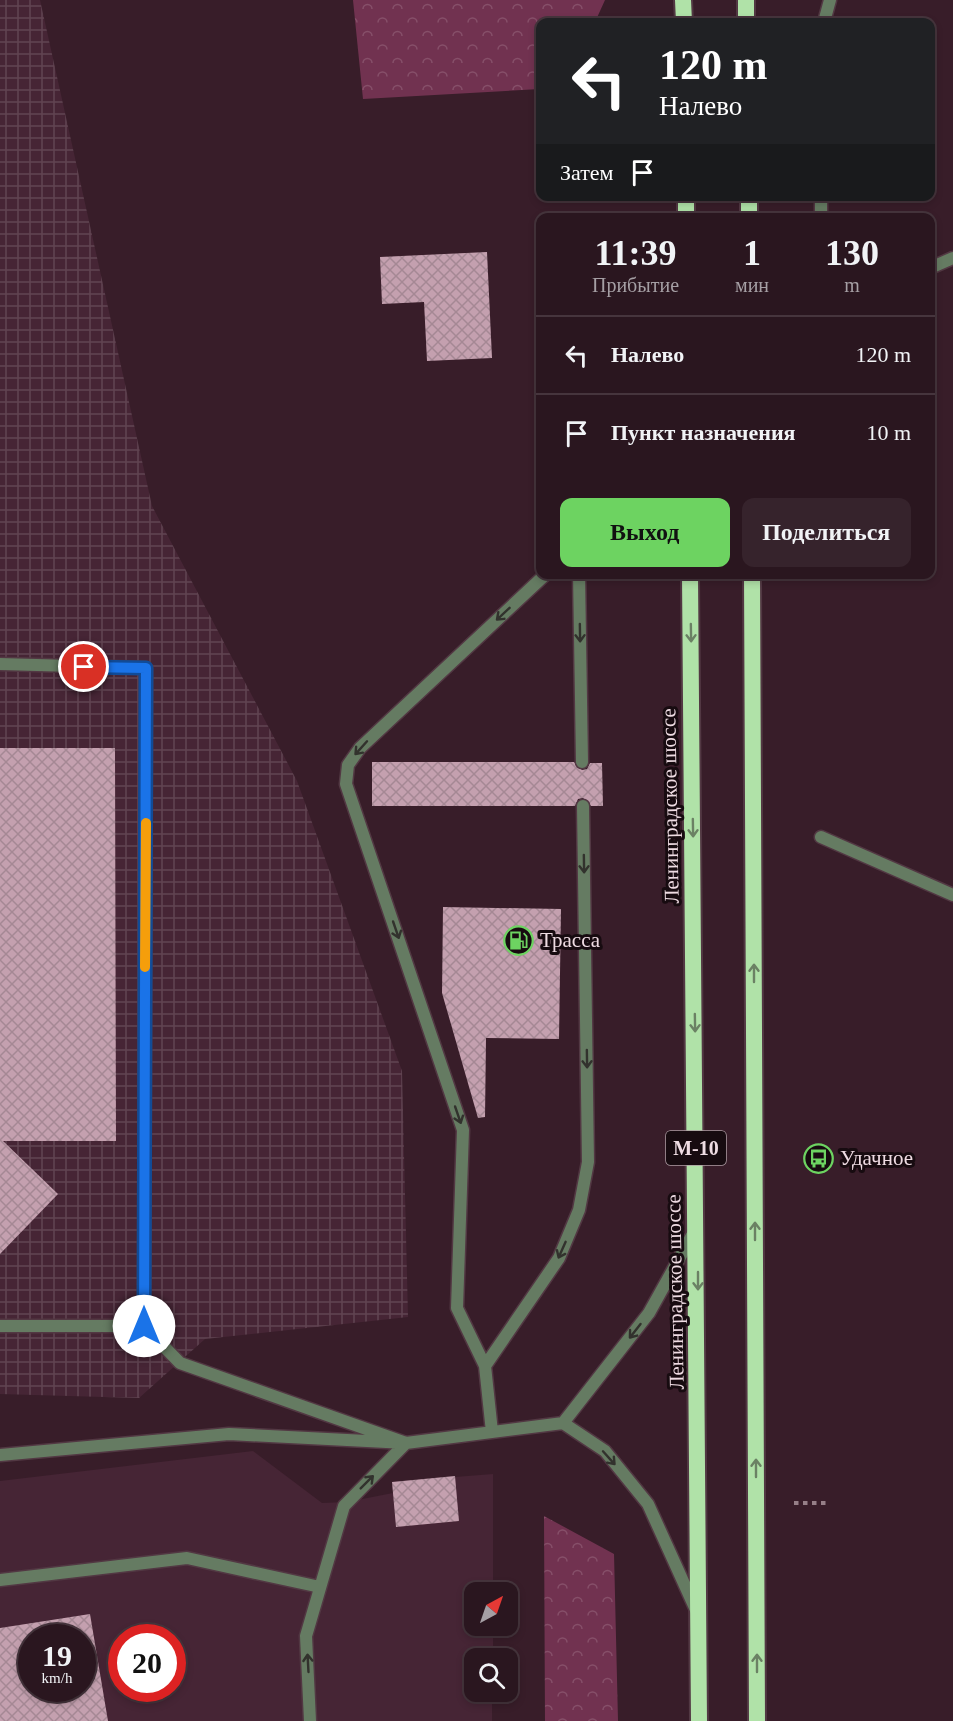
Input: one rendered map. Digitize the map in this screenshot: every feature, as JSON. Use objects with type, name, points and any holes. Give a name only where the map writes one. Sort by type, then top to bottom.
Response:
[{"type":"highway","points":[[683,0],[684,18]]},
{"type":"highway","points":[[746,0],[746,18]]},
{"type":"highway","name":"Ленинградское шоссе","points":[[690,579],[697,1227],[699,1721]]},
{"type":"highway","name":"М-10","points":[[752,579],[757,1721]]},
{"type":"lane","points":[[825,18],[830,0]]},
{"type":"lane","points":[[935,266],[953,258]]},
{"type":"lane","points":[[492,1432],[485,1366],[457,1308],[463,1130],[346,784],[348,765],[360,748],[541,579]]},
{"type":"lane","points":[[579,579],[582,762]]},
{"type":"lane","points":[[0,664],[146,668],[144,1326],[180,1364],[406,1443]]},
{"type":"lane","points":[[485,1366],[559,1258],[579,1210],[588,1162],[583,806]]},
{"type":"lane","points":[[820,837],[953,895]]},
{"type":"lane","points":[[563,1423],[649,1313],[697,1227]]},
{"type":"lane","points":[[0,1326],[144,1326]]},
{"type":"lane","points":[[0,1455],[229,1434],[406,1443],[563,1423],[605,1451],[648,1504],[699,1616]]},
{"type":"lane","points":[[310,1721],[306,1636],[344,1506],[406,1443]]},
{"type":"lane","points":[[0,1581],[187,1558],[320,1587]]},
{"type":"path","points":[[794,1503],[830,1503]]},
{"type":"shaded area","points":[[0,0],[40,0],[152,506],[297,781],[402,1071],[408,1317],[205,1339],[139,1398],[0,1394]]},
{"type":"shaded area","points":[[253,1451],[322,1503],[347,1502],[393,1493],[392,1482],[493,1474],[493,1582],[464,1582],[464,1636],[493,1636],[493,1648],[464,1648],[464,1702],[492,1702],[492,1721],[0,1721],[0,1481]]},
{"type":"green space","points":[[353,0],[605,0],[597,18],[536,18],[536,89],[363,99]]},
{"type":"green space","points":[[544,1516],[614,1554],[618,1721],[545,1721]]},
{"type":"building","points":[[487,252],[492,358],[427,361],[424,302],[382,304],[380,257]]},
{"type":"building","points":[[0,748],[115,748],[116,1141],[3,1141],[58,1194],[0,1254]]},
{"type":"building","points":[[372,762],[574,762],[582,770],[587,769],[590,763],[602,763],[603,806],[591,806],[583,798],[578,799],[575,806],[372,806]]},
{"type":"building","points":[[443,907],[561,909],[559,1039],[486,1038],[485,1117],[478,1118],[442,993]]},
{"type":"building","points":[[455,1476],[459,1521],[396,1527],[392,1482]]},
{"type":"building","points":[[90,1614],[92,1624],[26,1624]]},
{"type":"building","points":[[18,1625],[18,1702],[96,1702],[96,1650],[108,1721],[0,1721],[0,1628]]},
{"type":"slow traffic","points":[[145,967],[146,823]]},
{"type":"place","name":"Трасса","points":[[519,940]]},
{"type":"place","name":"Удачное","points":[[819,1158]]},
{"type":"route","points":[[84,667],[146,668],[144,1326]]}]
